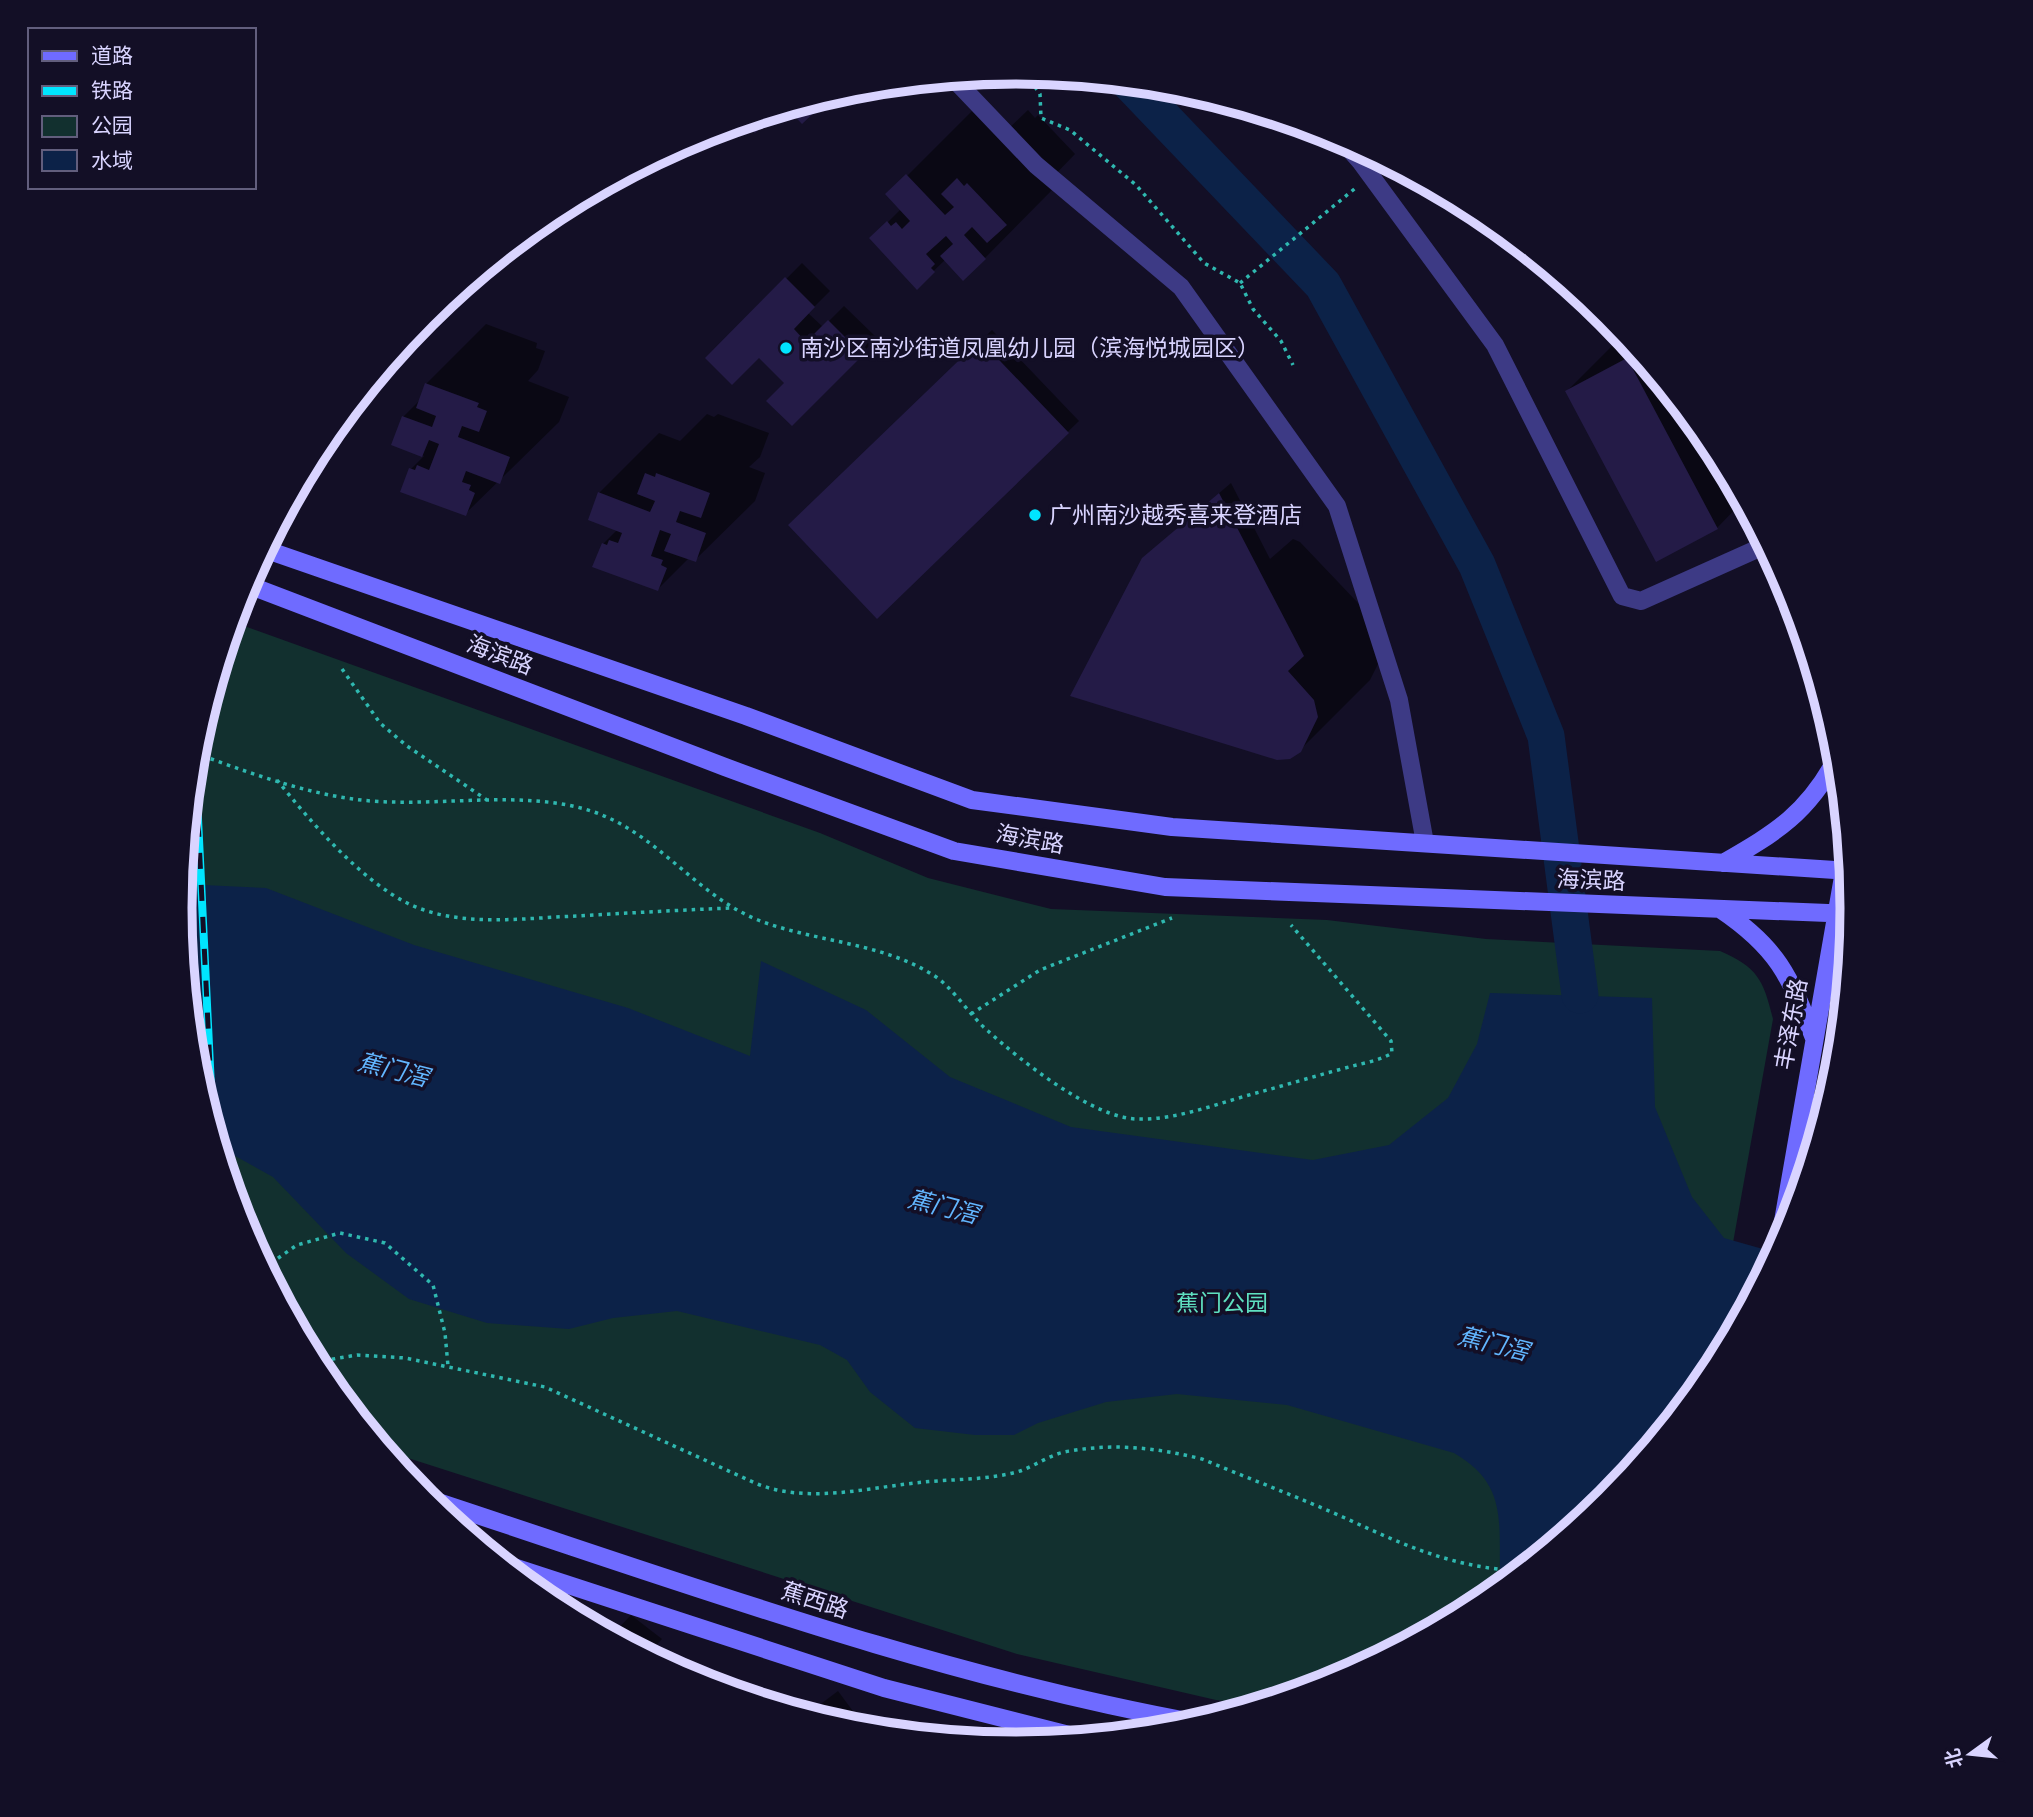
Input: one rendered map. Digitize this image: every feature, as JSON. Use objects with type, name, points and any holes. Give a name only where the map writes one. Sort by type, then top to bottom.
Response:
[{"type":"street","points":[[961,86],[1036,165],[1181,287],[1337,506],[1399,700],[1425,843]]},
{"type":"street","points":[[1356,158],[1495,345],[1622,596],[1641,601],[1758,549]]},
{"type":"street","name":"海滨路","points":[[273,553],[746,716],[972,800],[1172,827],[1840,871]]},
{"type":"street","name":"海滨路","points":[[257,588],[725,767],[954,851],[1164,887],[1841,913]]},
{"type":"street","points":[[1723,863],[1765,839],[1800,813],[1829,773]]},
{"type":"street","points":[[1720,909],[1749,929],[1773,952],[1793,985],[1814,1038]]},
{"type":"street","name":"丰泽东路","points":[[1786,1202],[1814,1038],[1840,929]]},
{"type":"street","name":"蕉西路","points":[[447,1505],[895,1652],[1079,1699],[1172,1718]]},
{"type":"street","points":[[527,1571],[884,1688],[1055,1732]]},
{"type":"path","points":[[1034,85],[1040,94],[1041,118],[1070,130],[1136,185],[1204,263],[1240,283],[1253,309],[1281,341],[1293,365]]},
{"type":"path","points":[[1240,283],[1371,176]]},
{"type":"path","points":[[342,669],[380,723],[407,746],[489,801]]},
{"type":"path","points":[[207,757],[277,780],[351,799],[434,804],[489,801],[561,803],[622,823],[734,908],[759,920],[895,957],[936,976],[988,1032],[1081,1102],[1098,1111],[1138,1119],[1198,1110],[1392,1053],[1391,1041],[1291,925]]},
{"type":"path","points":[[277,780],[317,826],[388,893],[411,905],[434,912],[456,917],[500,919],[734,908]]},
{"type":"path","points":[[971,1014],[1040,970],[1172,918]]},
{"type":"path","points":[[272,1262],[297,1245],[340,1233],[386,1242],[432,1285],[445,1334],[448,1366]]},
{"type":"path","points":[[327,1361],[378,1355],[448,1366],[545,1387],[755,1483],[782,1491],[823,1493],[988,1476],[1020,1471],[1069,1451],[1143,1447],[1202,1459],[1395,1542],[1452,1563],[1508,1570]]},
{"type":"green space","name":"蕉门公园","points":[[243,625],[820,833],[928,878],[1051,909],[1327,920],[1486,939],[1720,951],[1743,963],[1757,976],[1766,994],[1773,1019],[1714,1348],[1671,1410],[1600,1492],[1518,1563],[1429,1623],[1332,1670],[1238,1703],[1216,1700],[1017,1654],[400,1456],[362,1410],[302,1321],[255,1224],[220,1122],[199,1016],[192,908],[199,801],[220,695]]},
{"type":"water","name":"蕉门滘","points":[[193,885],[266,888],[414,945],[628,1008],[750,1056],[761,961],[866,1010],[950,1077],[1071,1127],[1313,1160],[1389,1145],[1448,1098],[1477,1044],[1490,993],[1652,998],[1655,1107],[1692,1197],[1724,1238],[1766,1250],[1731,1321],[1671,1410],[1600,1492],[1501,1576],[1498,1512],[1493,1495],[1486,1480],[1473,1466],[1454,1453],[1287,1405],[1177,1394],[1106,1402],[1038,1423],[1014,1435],[975,1435],[915,1428],[870,1392],[847,1360],[820,1345],[677,1311],[613,1318],[569,1329],[487,1323],[409,1299],[346,1253],[273,1177],[229,1153],[220,1122],[199,1016],[194,962]]},
{"type":"building","points":[[818,109],[802,124],[793,115]]},
{"type":"building","points":[[765,124],[755,133],[751,128]]},
{"type":"building","points":[[906,174],[945,215],[954,207],[941,194],[957,178],[964,186],[967,183],[1007,225],[987,243],[972,227],[964,235],[986,259],[963,281],[940,256],[953,244],[946,236],[926,254],[935,264],[931,268],[935,272],[917,290],[869,238],[887,221],[891,226],[896,222],[902,229],[910,221],[885,194]]},
{"type":"building","name":"南沙区南沙街道凤凰幼儿园（滨海悦城园区）","points":[[785,277],[815,307],[794,329],[806,342],[828,320],[863,355],[792,426],[766,401],[784,383],[759,358],[732,385],[705,358]]},
{"type":"building","points":[[980,340],[1069,433],[877,619],[788,525]]},
{"type":"building","points":[[1627,358],[1718,529],[1656,562],[1565,391]]},
{"type":"building","points":[[425,383],[479,403],[477,407],[487,411],[479,432],[462,426],[458,437],[510,457],[500,484],[466,471],[462,482],[471,485],[469,490],[475,493],[466,516],[400,492],[409,468],[415,470],[417,465],[429,470],[439,444],[429,440],[422,457],[391,445],[402,416],[432,427],[436,416],[416,408]]},
{"type":"building","points":[[645,473],[655,477],[656,473],[710,493],[701,518],[680,511],[676,522],[706,533],[696,562],[664,551],[671,534],[660,530],[651,556],[663,560],[661,565],[667,568],[658,591],[592,567],[602,543],[607,545],[609,540],[618,543],[622,533],[588,520],[598,492],[650,512],[655,501],[637,494]]},
{"type":"building","points":[[1219,493],[1304,656],[1288,671],[1314,700],[1318,717],[1301,752],[1290,759],[1277,760],[1070,696],[1142,558]]},
{"type":"waterway","points":[[1140,94],[1323,285],[1477,565],[1546,736],[1580,995]]},
{"type":"railway","points":[[198,814],[211,1081]]},
{"type":"place","name":"南沙区南沙街道凤凰幼儿园（滨海悦城园区）","points":[[786,348]]},
{"type":"place","name":"广州南沙越秀喜来登酒店","points":[[1035,515]]}]
